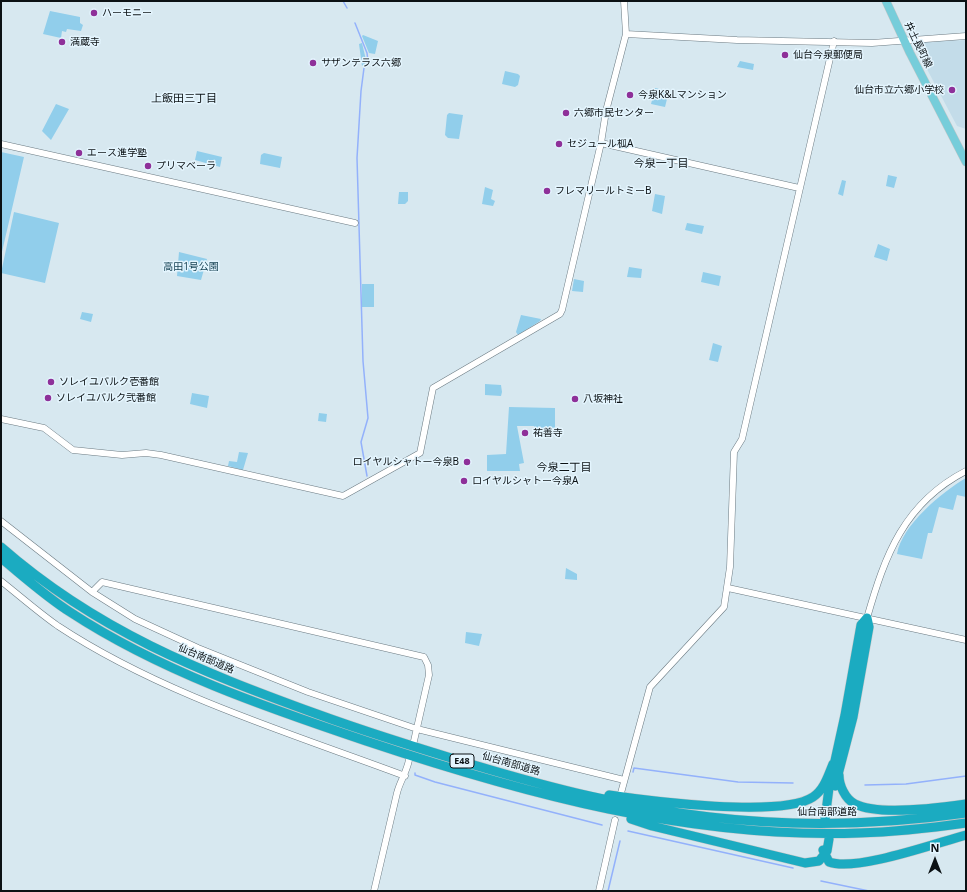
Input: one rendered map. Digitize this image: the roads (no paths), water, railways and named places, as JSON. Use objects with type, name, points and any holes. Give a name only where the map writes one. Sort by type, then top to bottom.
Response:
[{"type":"highway","name":"仙台南部道路","points":[[1,547],[49,585],[98,618],[184,663],[337,721],[404,744],[527,780],[630,805],[744,821],[808,824],[859,823],[898,821],[966,813]]},
{"type":"highway","name":"仙台南部道路","points":[[1,558],[68,611],[124,644],[195,677],[322,726],[400,752],[536,792],[599,808],[707,826],[813,833],[894,831],[966,823]]},
{"type":"highway","points":[[828,819],[861,624],[867,618]]},
{"type":"highway","points":[[527,780],[664,802],[702,805],[775,806],[804,802],[814,796],[822,789],[837,765]]},
{"type":"highway","points":[[837,765],[841,788],[853,803],[863,807],[885,810],[966,804]]},
{"type":"highway","points":[[599,808],[652,826],[791,860],[812,863],[819,861],[824,855],[826,839]]},
{"type":"highway","points":[[824,855],[829,862],[834,864],[856,863],[966,835]]},
{"type":"main road","name":"井土長町線","points":[[886,1],[904,40],[966,162]]},
{"type":"street","points":[[1,419],[44,428],[73,450],[122,455],[161,455],[343,496],[420,453],[434,388],[560,314],[564,305],[601,143],[606,111],[626,34],[624,1]]},
{"type":"street","points":[[626,34],[737,40],[872,43],[966,36]]},
{"type":"street","points":[[621,793],[650,687],[724,607],[728,588],[734,452],[742,439],[834,41]]},
{"type":"street","points":[[601,143],[799,188]]},
{"type":"street","points":[[1,144],[355,223]]},
{"type":"street","points":[[867,618],[886,557],[898,534],[914,512],[935,491],[966,471]]},
{"type":"street","points":[[1,521],[92,592],[135,619],[198,648],[308,692],[417,729],[624,780]]},
{"type":"street","points":[[1,581],[58,626],[131,667],[224,709],[405,776]]},
{"type":"street","points":[[92,592],[102,582],[424,657],[428,665],[428,674],[414,741]]},
{"type":"street","points":[[728,588],[966,640]]},
{"type":"street","points":[[374,891],[398,788],[405,776],[409,760]]},
{"type":"street","points":[[599,891],[615,820]]},
{"type":"waterway","points":[[343,1],[347,8]]},
{"type":"waterway","points":[[355,23],[367,53],[368,61],[364,68],[361,91],[357,158],[363,361],[368,418],[361,442],[367,476]]},
{"type":"waterway","points":[[633,772],[634,768],[738,782],[793,783]]},
{"type":"waterway","points":[[415,773],[415,775],[435,782],[602,825]]},
{"type":"waterway","points":[[865,785],[906,784],[966,776]]},
{"type":"waterway","points":[[628,831],[793,868]]},
{"type":"waterway","points":[[608,891],[620,841]]},
{"type":"waterway","points":[[821,881],[869,891]]},
{"type":"place","name":"ハーモニー","points":[[94,13]]},
{"type":"place","name":"満蔵寺","points":[[62,42]]},
{"type":"place","name":"仙台今泉郵便局","points":[[785,55]]},
{"type":"place","name":"サザンテラス六郷","points":[[313,63]]},
{"type":"place","name":"仙台市立六郷小学校","points":[[952,90]]},
{"type":"place","name":"今泉K&Lマンション","points":[[630,95]]},
{"type":"place","name":"六郷市民センター","points":[[566,113]]},
{"type":"place","name":"セジュール柧A","points":[[559,144]]},
{"type":"place","name":"エース進学塾","points":[[79,153]]},
{"type":"place","name":"プリマベーラ","points":[[148,166]]},
{"type":"place","name":"フレマリールトミーB","points":[[547,191]]},
{"type":"place","name":"ソレイユパルク壱番館","points":[[51,382]]},
{"type":"place","name":"ソレイユパルク弐番館","points":[[48,398]]},
{"type":"place","name":"八坂神社","points":[[575,399]]},
{"type":"place","name":"祐善寺","points":[[525,433]]},
{"type":"place","name":"ロイヤルシャトー今泉B","points":[[467,462]]},
{"type":"place","name":"ロイヤルシャトー今泉A","points":[[464,481]]},
{"type":"district","name":"上飯田三丁目","points":[[184,99]]},
{"type":"district","name":"今泉一丁目","points":[[661,164]]},
{"type":"district","name":"今泉二丁目","points":[[564,468]]},
{"type":"park label","name":"高田1号公園","points":[[191,267]]}]
